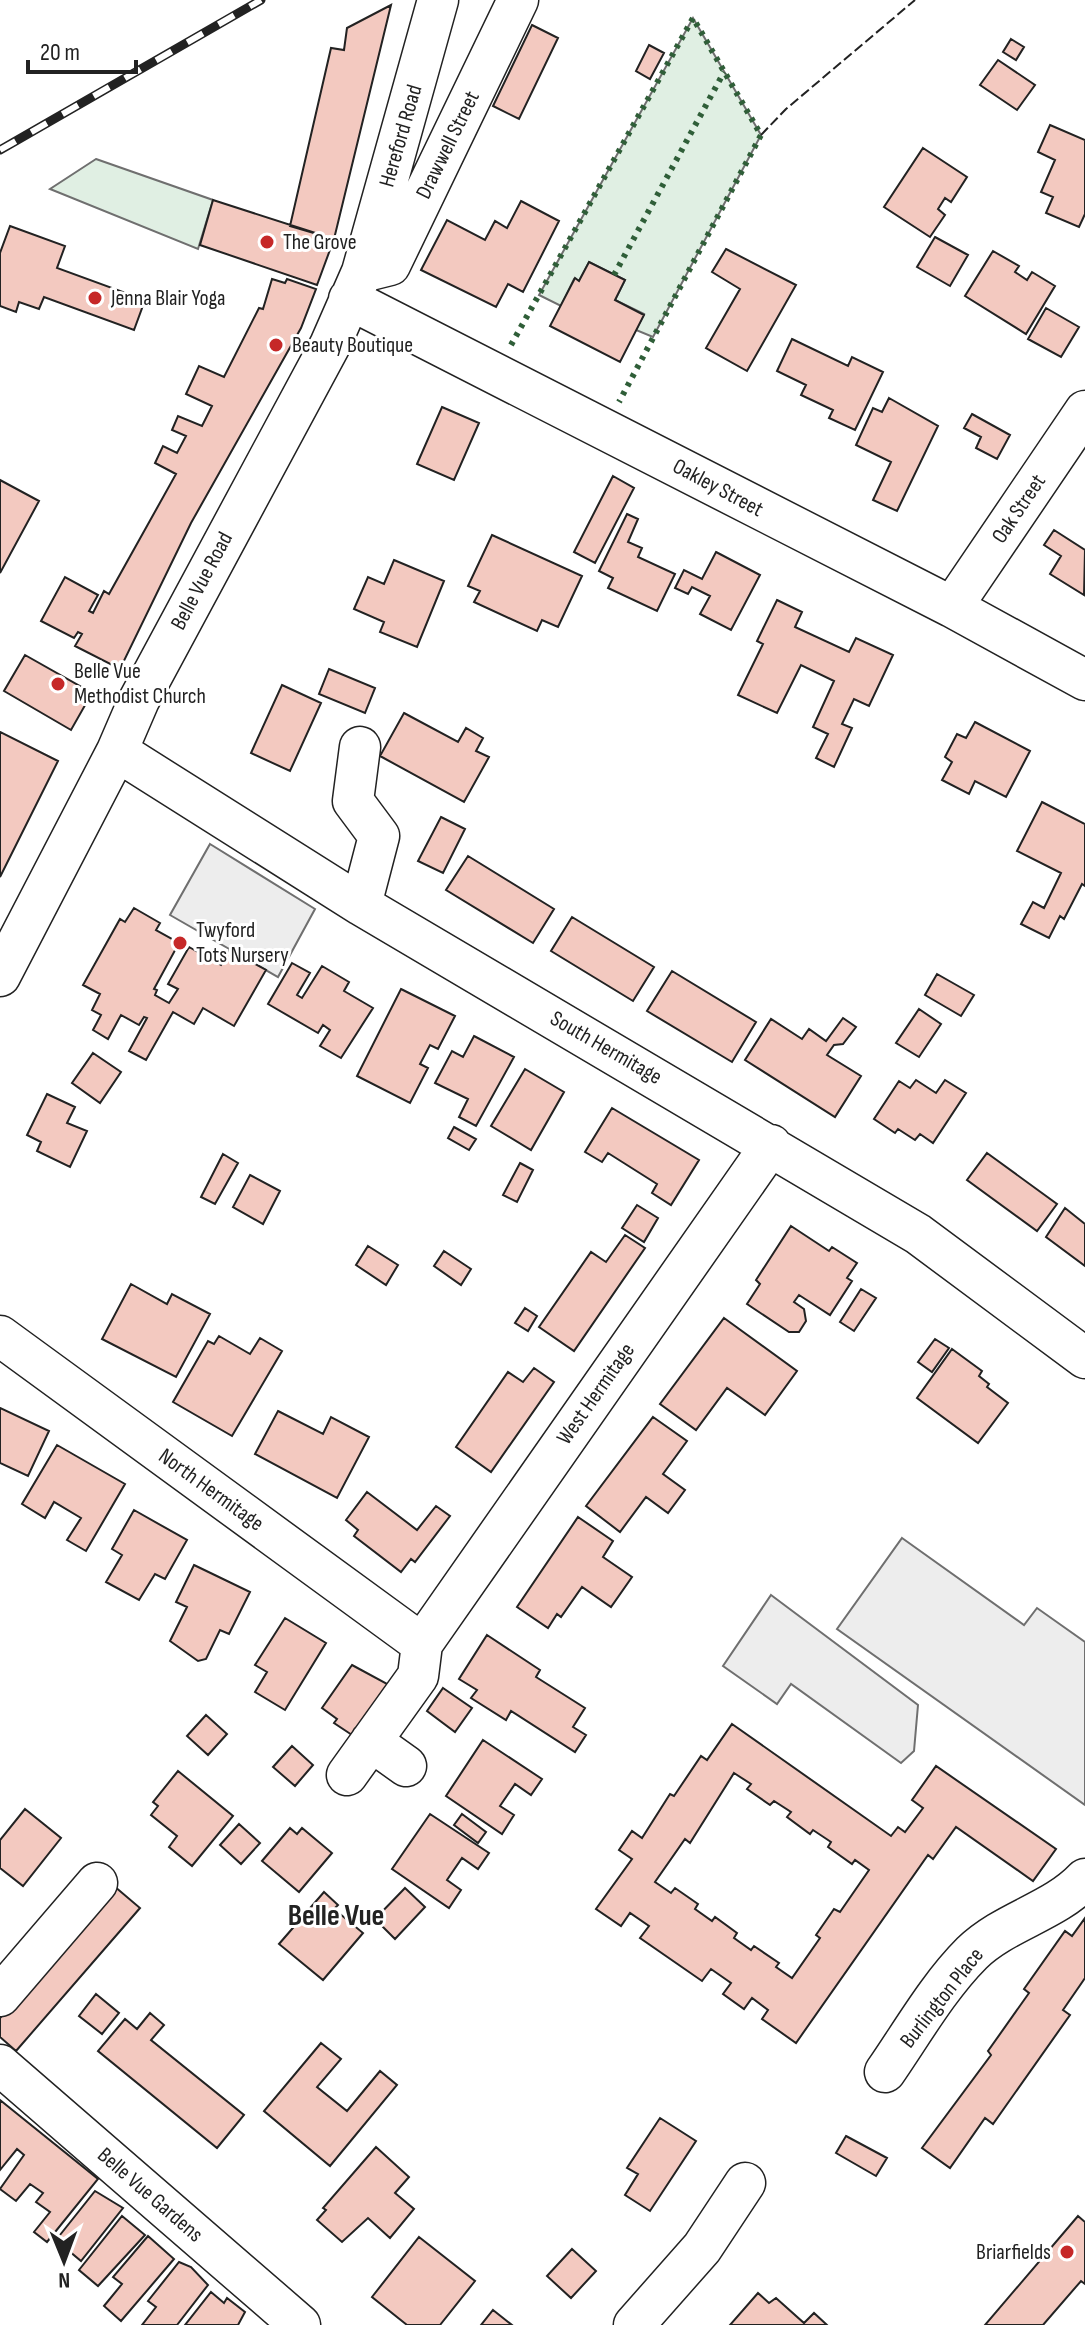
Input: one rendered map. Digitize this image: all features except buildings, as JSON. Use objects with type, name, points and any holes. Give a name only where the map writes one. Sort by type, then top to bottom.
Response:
[{"type":"street","name":"Hereford Road","points":[[356,286],[438,0]]},
{"type":"street","name":"Drawwell Street","points":[[356,286],[390,265],[518,0]]},
{"type":"street","name":"Oakley Street","points":[[356,286],[1085,680]]},
{"type":"street","name":"Belle Vue Road","points":[[0,976],[117,751],[146,686],[330,345],[356,286]]},
{"type":"street","name":"Oak Street","points":[[952,607],[1085,411]]},
{"type":"street","points":[[360,747],[353,801],[379,836],[361,905]]},
{"type":"street","name":"South Hermitage","points":[[117,751],[361,905],[918,1234],[1085,1358]]},
{"type":"street","name":"West Hermitage","points":[[422,1644],[771,1145]]},
{"type":"street","name":"North Hermitage","points":[[0,1336],[422,1644]]},
{"type":"street","points":[[347,1775],[418,1676],[422,1644]]},
{"type":"street","points":[[371,1741],[406,1766]]},
{"type":"street","name":"Burlington Place","points":[[885,2072],[972,1953],[1004,1929],[1074,1891],[1085,1879]]},
{"type":"street","points":[[0,1996],[97,1883]]},
{"type":"street","name":"Belle Vue Gardens","points":[[0,2065],[300,2325]]},
{"type":"street","points":[[634,2325],[702,2248],[745,2183]]},
{"type":"green space","points":[[693,18],[761,135],[653,337],[636,330],[644,314],[615,300],[625,280],[589,262],[579,281],[574,279],[561,306],[539,295]]},
{"type":"green space","points":[[96,159],[213,200],[198,249],[50,189]]},
{"type":"shaded area","points":[[210,844],[315,909],[278,977],[170,915]]},
{"type":"shaded area","points":[[902,1538],[1024,1625],[1037,1608],[1085,1642],[1085,1805],[837,1629]]},
{"type":"shaded area","points":[[771,1595],[918,1705],[914,1751],[901,1763],[791,1684],[777,1704],[723,1666]]},
{"type":"railway","points":[[0,150],[261,0]]},
{"type":"hedge","points":[[511,345],[693,18],[761,135],[619,402]]},
{"type":"hedge","points":[[614,275],[724,72]]},
{"type":"fence","points":[[761,135],[786,109],[915,0]]},
{"type":"place","name":"The Grove","points":[[267,242]]},
{"type":"place","name":"Jenna Blair Yoga","points":[[95,298]]},
{"type":"place","name":"Beauty Boutique","points":[[276,345]]},
{"type":"place","name":"Belle Vue Methodist Church","points":[[58,684]]},
{"type":"place","name":"Twyford Tots Nursery","points":[[180,943]]},
{"type":"place","name":"Briarfields","points":[[1067,2252]]},
{"type":"district","name":"Belle Vue","points":[[336,1916]]}]
